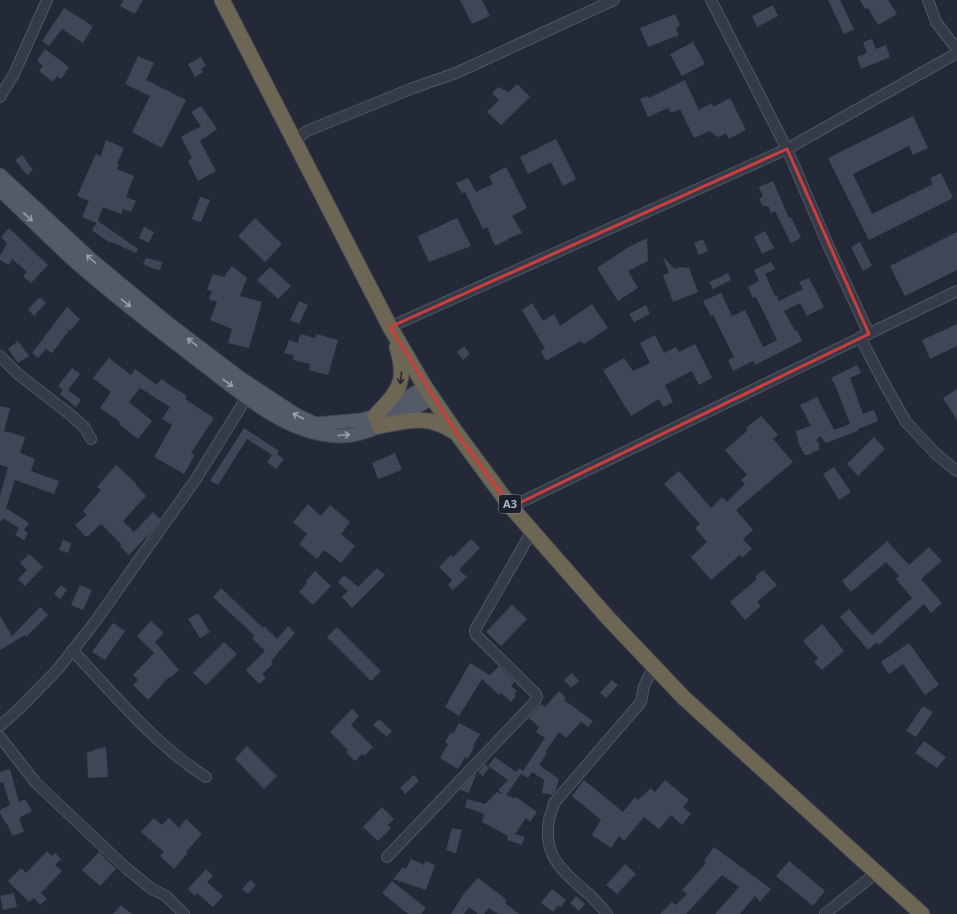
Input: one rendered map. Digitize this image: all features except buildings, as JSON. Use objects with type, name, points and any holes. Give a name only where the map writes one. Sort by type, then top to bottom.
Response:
[{"type":"highway","name":"A3","points":[[222,0],[390,327],[429,393],[454,431],[511,507],[608,618],[690,703],[922,914]]},
{"type":"highway","points":[[377,421],[400,385],[402,379],[400,358],[390,327]]},
{"type":"highway","points":[[377,421],[426,420],[454,431]]},
{"type":"main road","points":[[0,175],[94,262],[169,324],[240,378],[298,416],[316,424],[361,420],[377,421]]},
{"type":"main road","points":[[2,197],[79,265],[166,336],[246,397],[281,419],[303,430],[319,434],[340,436],[358,434],[377,421],[429,393]]},
{"type":"street","points":[[0,97],[14,74],[47,0]]},
{"type":"street","points":[[294,141],[306,131],[414,88],[456,74],[614,0]]},
{"type":"street","points":[[711,0],[787,149],[828,245],[870,334]]},
{"type":"street","points":[[928,0],[936,22],[957,49]]},
{"type":"street","points":[[390,327],[787,149],[957,53]]},
{"type":"street","points":[[511,507],[957,291]]},
{"type":"street","points":[[860,338],[906,422],[936,454],[957,471]]},
{"type":"street","points":[[0,356],[18,374],[72,416],[85,428],[90,439]]},
{"type":"street","points":[[0,726],[38,691],[58,669],[99,615],[196,479],[246,397]]},
{"type":"street","points":[[386,857],[536,699],[536,694],[476,635],[476,630],[532,531]]},
{"type":"street","points":[[72,650],[148,729],[186,764],[206,777]]},
{"type":"street","points":[[608,914],[592,897],[562,870],[553,858],[548,842],[549,821],[554,803],[641,702],[644,686],[648,676],[656,668]]},
{"type":"street","points":[[0,737],[36,783],[126,868],[152,889],[166,896],[184,914]]},
{"type":"street","points":[[826,914],[876,873]]},
{"type":"highlighted area","points":[[787,149],[869,334],[511,507],[455,431],[390,327]]}]
